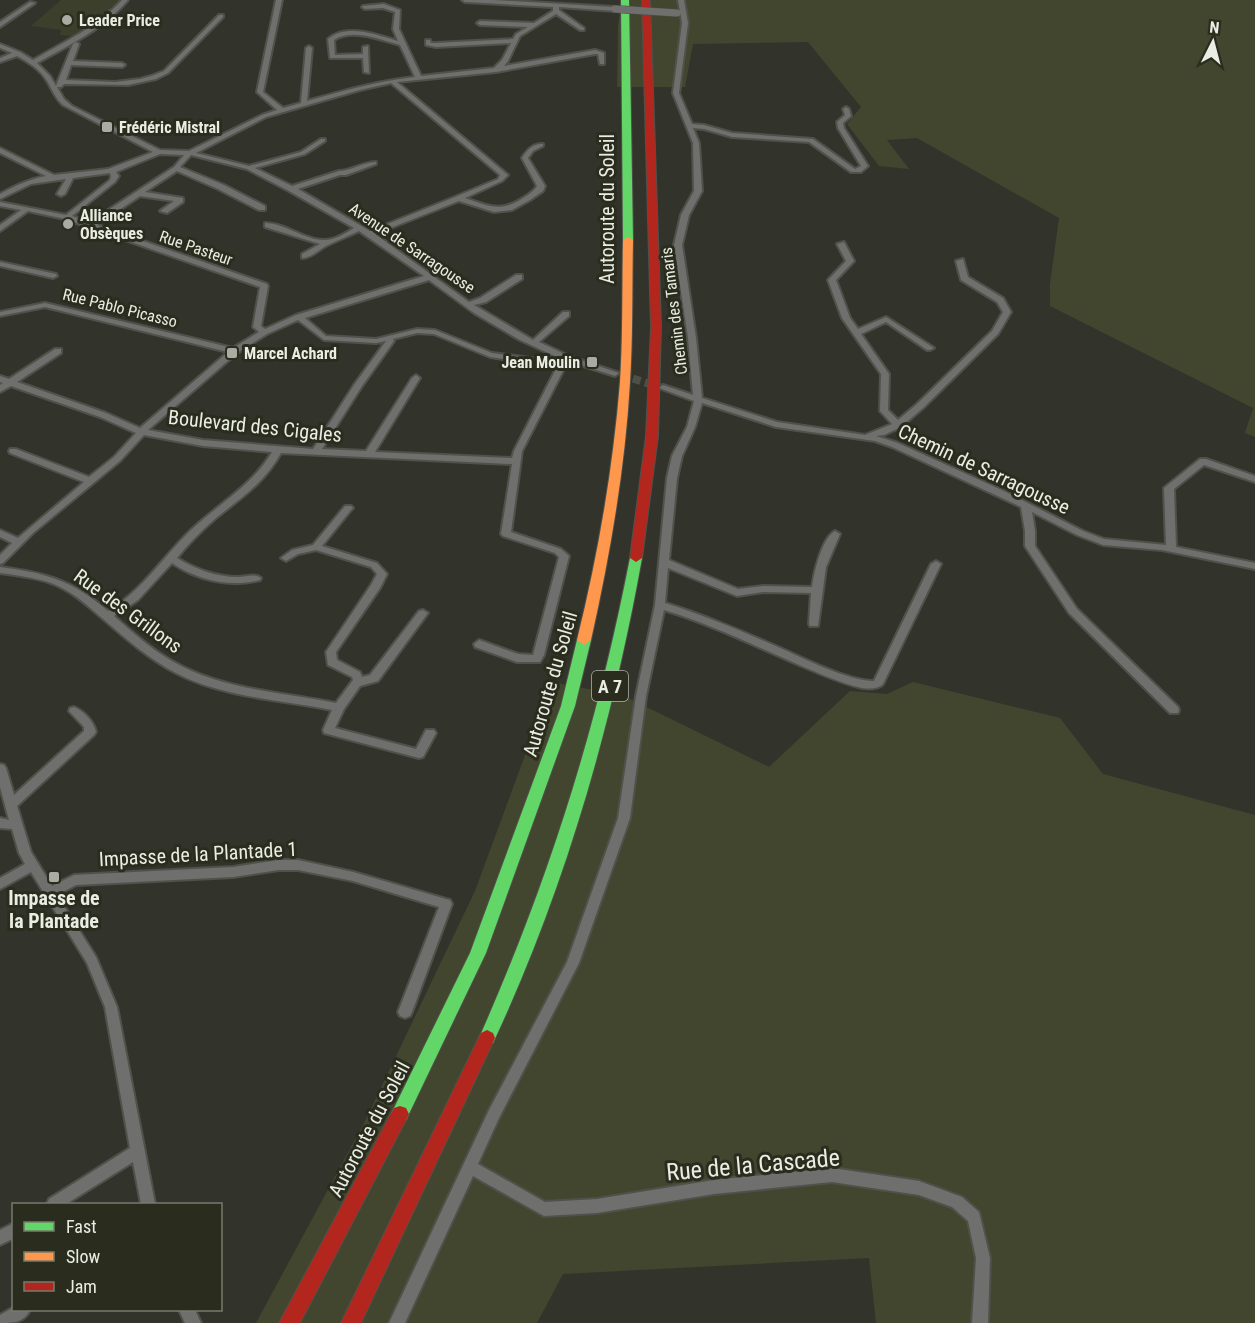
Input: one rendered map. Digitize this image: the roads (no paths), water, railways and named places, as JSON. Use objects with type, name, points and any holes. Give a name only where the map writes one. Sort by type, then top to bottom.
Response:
[{"type":"highway","name":"A 7","points":[[351,1323],[463,1090],[514,976],[558,864],[603,720],[633,576],[645,493],[655,376],[655,210],[646,0]]},
{"type":"highway","name":"Autoroute du Soleil","points":[[289,1323],[420,1076],[478,953],[568,706],[600,576],[616,474],[626,381],[628,224],[620,4]]},
{"type":"street","points":[[33,62],[98,26],[112,16],[125,0]]},
{"type":"street","points":[[279,0],[260,92],[281,110]]},
{"type":"street","points":[[465,0],[555,5],[620,4],[681,13]]},
{"type":"street","name":"Chemin des Tamaris","points":[[681,0],[681,13],[685,23],[676,93],[696,143],[699,191],[685,215],[678,245],[692,338],[698,399]]},
{"type":"street","points":[[0,25],[32,3]]},
{"type":"street","points":[[496,69],[505,61],[518,35],[535,25],[555,5]]},
{"type":"street","points":[[555,5],[582,29]]},
{"type":"street","points":[[365,7],[384,6],[398,11],[396,29],[418,77]]},
{"type":"street","points":[[0,13],[13,16]]},
{"type":"street","points":[[62,82],[130,84],[159,76],[166,72],[221,16]]},
{"type":"street","points":[[480,23],[535,25]]},
{"type":"street","points":[[366,56],[332,57],[332,37],[360,34],[403,44]]},
{"type":"street","points":[[428,41],[428,44],[436,45],[514,41]]},
{"type":"street","points":[[54,90],[62,82],[76,44]]},
{"type":"street","points":[[0,46],[33,62],[49,78],[62,103],[159,152]]},
{"type":"street","points":[[366,47],[366,72]]},
{"type":"street","points":[[304,103],[309,48]]},
{"type":"street","points":[[91,225],[176,168],[190,153],[281,110],[392,81],[418,77],[475,74],[595,52],[601,53],[602,63]]},
{"type":"street","points":[[0,60],[18,53]]},
{"type":"street","points":[[69,63],[122,65]]},
{"type":"street","points":[[370,234],[459,199],[500,180],[504,174],[392,81]]},
{"type":"street","points":[[690,126],[704,127],[732,135],[810,140],[843,166],[859,171],[865,166],[841,128],[840,122],[848,116],[846,109]]},
{"type":"street","points":[[249,168],[303,153],[323,140]]},
{"type":"street","points":[[459,199],[498,211],[510,210],[540,189],[541,186],[525,158],[530,150],[541,145]]},
{"type":"street","points":[[0,150],[52,177]]},
{"type":"street","points":[[1,202],[25,183],[52,177],[111,171],[159,152],[190,153]]},
{"type":"street","name":"Avenue de Sarragousse","points":[[190,153],[249,168],[292,189],[370,234],[468,305],[564,361],[615,373]]},
{"type":"street","points":[[292,189],[374,163]]},
{"type":"street","points":[[176,168],[262,208]]},
{"type":"street","points":[[67,217],[113,181],[115,176],[111,171]]},
{"type":"street","points":[[61,194],[71,175]]},
{"type":"street","points":[[138,193],[180,200],[164,211]]},
{"type":"street","name":"Rue Pasteur","points":[[1,202],[67,217],[264,286],[257,327],[264,332]]},
{"type":"street","points":[[0,230],[27,209]]},
{"type":"street","points":[[268,225],[280,227],[319,242],[328,242]]},
{"type":"street","points":[[305,256],[328,242],[360,228]]},
{"type":"street","points":[[842,244],[850,261],[832,280],[846,318],[885,374],[884,411],[898,425]]},
{"type":"street","points":[[855,436],[881,433],[898,425],[947,382],[995,333],[1007,312],[1000,300],[964,278],[960,261]]},
{"type":"street","points":[[0,264],[53,276]]},
{"type":"street","points":[[0,561],[18,542],[117,459],[142,432],[234,351],[264,332],[299,317],[430,277]]},
{"type":"street","points":[[468,305],[483,300],[519,277]]},
{"type":"street","name":"Rue Pablo Picasso","points":[[0,314],[45,304],[234,351]]},
{"type":"street","points":[[534,343],[566,314]]},
{"type":"street","points":[[299,317],[324,338],[376,341],[417,331],[435,332],[490,356],[564,361],[515,461],[516,476],[506,534],[558,551],[564,556],[539,655],[536,658],[518,658],[479,644]]},
{"type":"street","points":[[856,333],[886,319],[930,348]]},
{"type":"street","points":[[316,451],[358,385],[390,341]]},
{"type":"street","points":[[0,389],[58,351]]},
{"type":"street","points":[[369,454],[416,378]]},
{"type":"street","name":"Boulevard des Cigales","points":[[0,379],[103,415],[142,432],[203,442],[278,450],[515,461]]},
{"type":"street","points":[[397,1323],[494,1114],[573,963],[624,818],[641,696],[660,605],[672,477],[677,456],[691,427],[698,399],[663,388]]},
{"type":"street","name":"Chemin de Sarragousse","points":[[698,399],[776,424],[855,436],[895,445],[1103,542],[1171,549],[1255,566]]},
{"type":"street","points":[[106,616],[121,609],[172,559],[202,524],[249,490],[262,476],[278,450]]},
{"type":"street","points":[[13,451],[91,481]]},
{"type":"street","points":[[1171,549],[1169,488],[1203,461],[1255,478]]},
{"type":"street","points":[[1026,507],[1030,546],[1073,611],[1174,710]]},
{"type":"street","points":[[286,558],[295,552],[316,546],[348,508]]},
{"type":"street","points":[[0,533],[18,542]]},
{"type":"street","points":[[814,624],[815,590],[822,558],[835,534]]},
{"type":"street","points":[[316,546],[374,565],[382,574],[331,652],[332,662],[356,675],[356,683],[339,707],[328,730],[419,754],[430,733]]},
{"type":"street","points":[[172,559],[182,566],[234,582],[256,578]]},
{"type":"street","points":[[664,562],[737,593],[763,589],[815,590]]},
{"type":"street","points":[[660,605],[722,628],[816,668],[867,686],[878,684],[936,564]]},
{"type":"street","name":"Rue des Grillons","points":[[0,570],[26,574],[65,586],[106,616],[137,644],[185,673],[216,682],[339,707]]},
{"type":"street","points":[[356,683],[374,678],[423,613]]},
{"type":"street","points":[[10,805],[90,732],[90,726],[74,711]]},
{"type":"street","points":[[0,768],[24,853],[92,961],[111,1007],[148,1203]]},
{"type":"street","points":[[0,823],[16,825]]},
{"type":"street","points":[[0,884],[33,865]]},
{"type":"street","name":"Impasse de la Plantade 1","points":[[50,893],[74,880],[240,873],[265,867],[297,865],[446,904],[405,1012]]},
{"type":"street","points":[[56,1203],[138,1151]]},
{"type":"street","name":"Rue de la Cascade","points":[[469,1166],[544,1209],[597,1206],[714,1187],[832,1175],[919,1188],[957,1202],[974,1217],[983,1258],[980,1323]]},
{"type":"street","points":[[1,1323],[20,1311]]},
{"type":"tunnel","points":[[621,375],[660,387]]},
{"type":"place","name":"Leader Price","points":[[67,20]]},
{"type":"place","name":"Frédéric Mistral","points":[[107,127]]},
{"type":"place","name":"Alliance Obsèques","points":[[68,224]]},
{"type":"place","name":"Marcel Achard","points":[[232,353]]},
{"type":"place","name":"Jean Moulin","points":[[592,362]]},
{"type":"place","name":"Impasse de la Plantade","points":[[54,877]]}]
